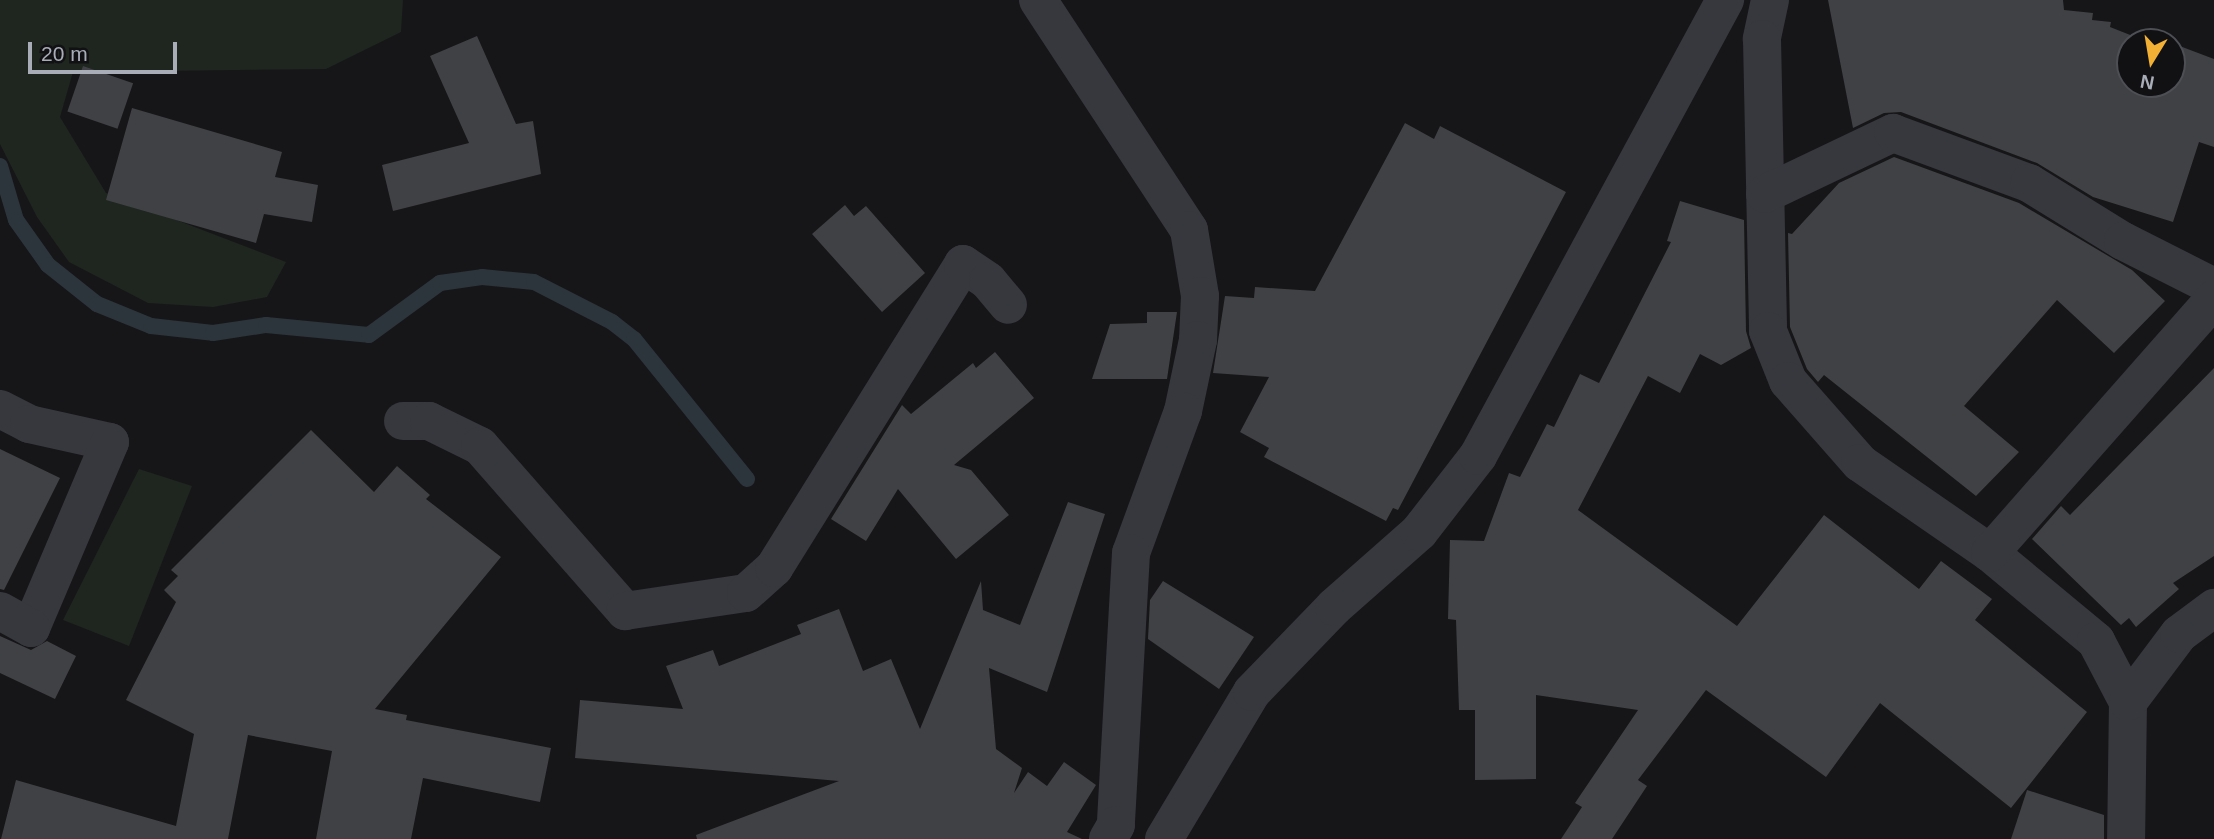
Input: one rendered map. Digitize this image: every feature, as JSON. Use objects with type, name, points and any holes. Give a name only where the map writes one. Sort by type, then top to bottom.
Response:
[{"type":"street","points":[[1038,0],[1189,230],[1199,296],[1198,340],[1183,411],[1131,553],[1116,825],[1108,839]]},
{"type":"street","points":[[1164,839],[1252,692],[1334,607],[1419,532],[1478,456],[1725,0]]},
{"type":"street","points":[[1770,0],[1762,39],[1768,331],[1788,381],[1860,463],[1990,553],[2096,641],[2128,702],[2126,839]]},
{"type":"street","points":[[1765,194],[1893,133],[2029,183],[2123,241],[2214,287]]},
{"type":"street","points":[[403,421],[429,421],[480,446],[625,611],[746,593],[774,568],[963,264],[988,281],[1008,304]]},
{"type":"street","points":[[1990,553],[2214,299]]},
{"type":"street","points":[[0,409],[29,425],[110,442],[31,628],[0,611]]},
{"type":"street","points":[[2128,702],[2179,634],[2214,608]]},
{"type":"shaded area","points":[[0,0],[403,0],[401,32],[326,69],[73,72],[60,117],[106,193],[286,262],[267,297],[213,307],[148,303],[69,262],[37,217],[0,144]]},
{"type":"shaded area","points":[[139,469],[192,486],[129,646],[63,620]]},
{"type":"building","points":[[1828,0],[2063,0],[2064,10],[2093,13],[2092,20],[2111,22],[2110,27],[2116,29],[2116,98],[2186,98],[2186,48],[2214,59],[2214,147],[2199,142],[2173,222],[2093,197],[2037,163],[1901,112],[1884,113],[1853,128]]},
{"type":"building","points":[[477,36],[516,124],[533,121],[541,174],[393,211],[382,165],[469,143],[430,56]]},
{"type":"building","points":[[83,66],[133,83],[117,129],[67,111]]},
{"type":"building","points":[[132,108],[282,152],[275,177],[318,185],[312,222],[264,214],[256,243],[106,200]]},
{"type":"building","points":[[1405,123],[1434,139],[1440,126],[1566,192],[1398,510],[1393,508],[1386,521],[1264,457],[1269,448],[1240,432],[1269,377],[1213,373],[1225,296],[1254,298],[1255,287],[1315,291]]},
{"type":"building","points":[[1894,157],[2019,203],[2132,270],[2165,301],[2114,353],[2057,300],[1964,406],[2019,452],[1976,496],[1824,375],[1818,382],[1807,369],[1790,327],[1788,233],[1792,234],[1839,183]]},
{"type":"building","points":[[1680,201],[1744,220],[1746,331],[1751,348],[1721,365],[1700,354],[1680,393],[1648,376],[1578,510],[1737,626],[1824,515],[1919,589],[1941,561],[1992,599],[1975,620],[2087,712],[2011,808],[1880,703],[1826,777],[1706,690],[1638,780],[1647,786],[1612,839],[1561,839],[1582,807],[1575,803],[1638,710],[1536,695],[1536,779],[1475,780],[1475,710],[1459,710],[1456,620],[1448,619],[1450,540],[1484,541],[1509,473],[1520,477],[1547,424],[1554,427],[1580,374],[1599,383],[1671,242],[1667,241]]},
{"type":"building","points":[[845,205],[854,216],[866,206],[925,273],[882,312],[812,234]]},
{"type":"building","points":[[1147,312],[1177,312],[1167,379],[1092,379],[1110,324],[1147,323]]},
{"type":"building","points":[[995,352],[1034,398],[954,465],[971,470],[1009,515],[956,559],[898,489],[866,541],[831,519],[902,405],[911,414],[973,363],[976,368]]},
{"type":"building","points":[[2214,368],[2214,556],[2173,583],[2179,589],[2136,627],[2129,618],[2121,625],[2032,539],[2061,506],[2070,515]]},
{"type":"building","points":[[311,430],[374,492],[397,466],[430,495],[426,499],[501,557],[375,709],[407,715],[406,720],[551,748],[540,802],[423,778],[411,839],[316,839],[332,751],[248,735],[228,839],[1,839],[16,780],[176,826],[194,734],[126,700],[176,602],[164,590],[178,576],[171,570]]},
{"type":"building","points":[[0,449],[60,478],[4,590],[0,589]]},
{"type":"building","points":[[1068,502],[1105,514],[1047,692],[989,668],[996,749],[1022,768],[1014,793],[1028,772],[1047,786],[1064,762],[1096,785],[1067,832],[1082,839],[697,839],[696,835],[839,781],[575,758],[580,700],[683,709],[666,666],[713,650],[719,666],[801,634],[797,625],[839,609],[863,671],[891,659],[920,729],[981,581],[983,610],[1020,625]]},
{"type":"building","points":[[1163,581],[1254,637],[1219,689],[1148,639],[1150,600]]},
{"type":"building","points":[[0,636],[31,650],[47,641],[76,656],[55,699],[0,673]]},
{"type":"building","points":[[2027,790],[2104,815],[2104,839],[2011,839]]},
{"type":"waterway","points":[[0,166],[16,220],[48,265],[97,304],[151,326],[213,333],[266,325],[369,335],[440,283],[482,277],[534,282],[612,322],[634,339],[747,479]]}]
